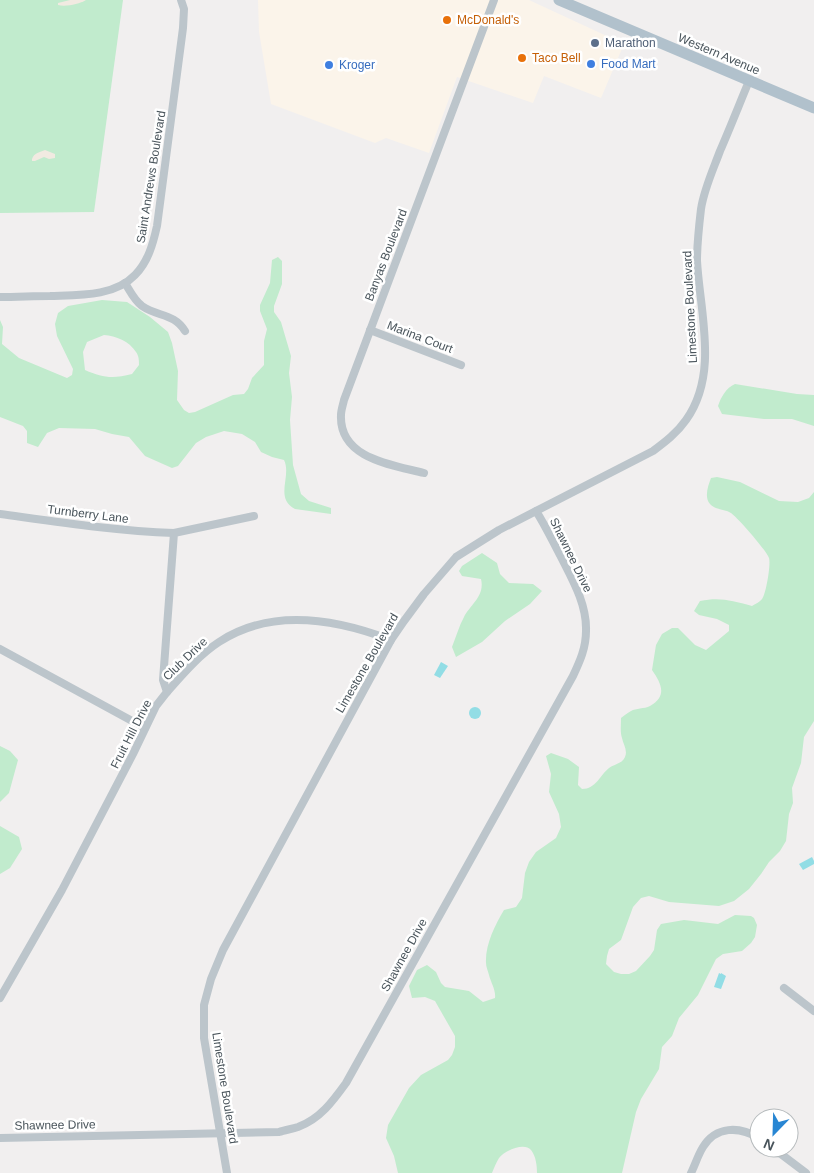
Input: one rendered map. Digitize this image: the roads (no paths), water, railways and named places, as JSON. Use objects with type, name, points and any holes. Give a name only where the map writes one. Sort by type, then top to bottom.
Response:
[{"type":"main road","name":"Western Avenue","points":[[559,0],[814,108]]},
{"type":"street","name":"Saint Andrews Boulevard","points":[[0,298],[83,294],[114,288],[125,283],[135,275],[150,252],[157,226],[183,28],[184,9],[180,0]]},
{"type":"street","name":"Banyas Boulevard","points":[[424,472],[373,460],[353,447],[344,432],[341,423],[341,413],[344,400],[494,0]]},
{"type":"street","name":"Limestone Boulevard","points":[[227,1173],[204,1038],[204,1005],[211,979],[223,950],[391,640],[424,594],[456,557],[499,530],[653,451],[679,429],[691,413],[700,390],[705,362],[704,330],[697,261],[698,230],[702,207],[706,188],[749,81]]},
{"type":"street","points":[[125,283],[140,305],[172,318],[185,331]]},
{"type":"street","name":"Marina Court","points":[[370,330],[461,365]]},
{"type":"street","name":"Shawnee Drive","points":[[0,1138],[279,1132],[298,1127],[316,1117],[332,1103],[346,1084],[580,661],[586,630],[581,598],[536,511]]},
{"type":"street","name":"Turnberry Lane","points":[[0,514],[134,531],[174,533]]},
{"type":"street","points":[[174,533],[254,516]]},
{"type":"street","name":"Fruit Hill Drive","points":[[0,998],[62,890],[156,706],[167,692],[163,680],[174,533]]},
{"type":"street","name":"Club Drive","points":[[167,692],[195,661],[219,642],[243,629],[272,620],[314,620],[341,624],[391,640]]},
{"type":"street","points":[[0,649],[145,728]]},
{"type":"street","points":[[784,988],[814,1011]]},
{"type":"street","points":[[691,1173],[702,1148],[712,1137],[718,1133],[733,1130],[749,1133]]},
{"type":"street","points":[[786,1158],[806,1173]]},
{"type":"water","points":[[441,662],[448,666],[440,678],[434,675]]},
{"type":"water","points":[[475,707],[481,713],[475,719],[469,713]]},
{"type":"water","points":[[812,857],[814,864],[803,870],[799,864]]},
{"type":"water","points":[[719,973],[726,976],[721,989],[714,987]]},
{"type":"place","name":"McDonald's","points":[[447,20]]},
{"type":"place","name":"Marathon","points":[[595,43]]},
{"type":"place","name":"Taco Bell","points":[[522,58]]},
{"type":"place","name":"Food Mart","points":[[591,64]]},
{"type":"place","name":"Kroger","points":[[329,65]]}]
